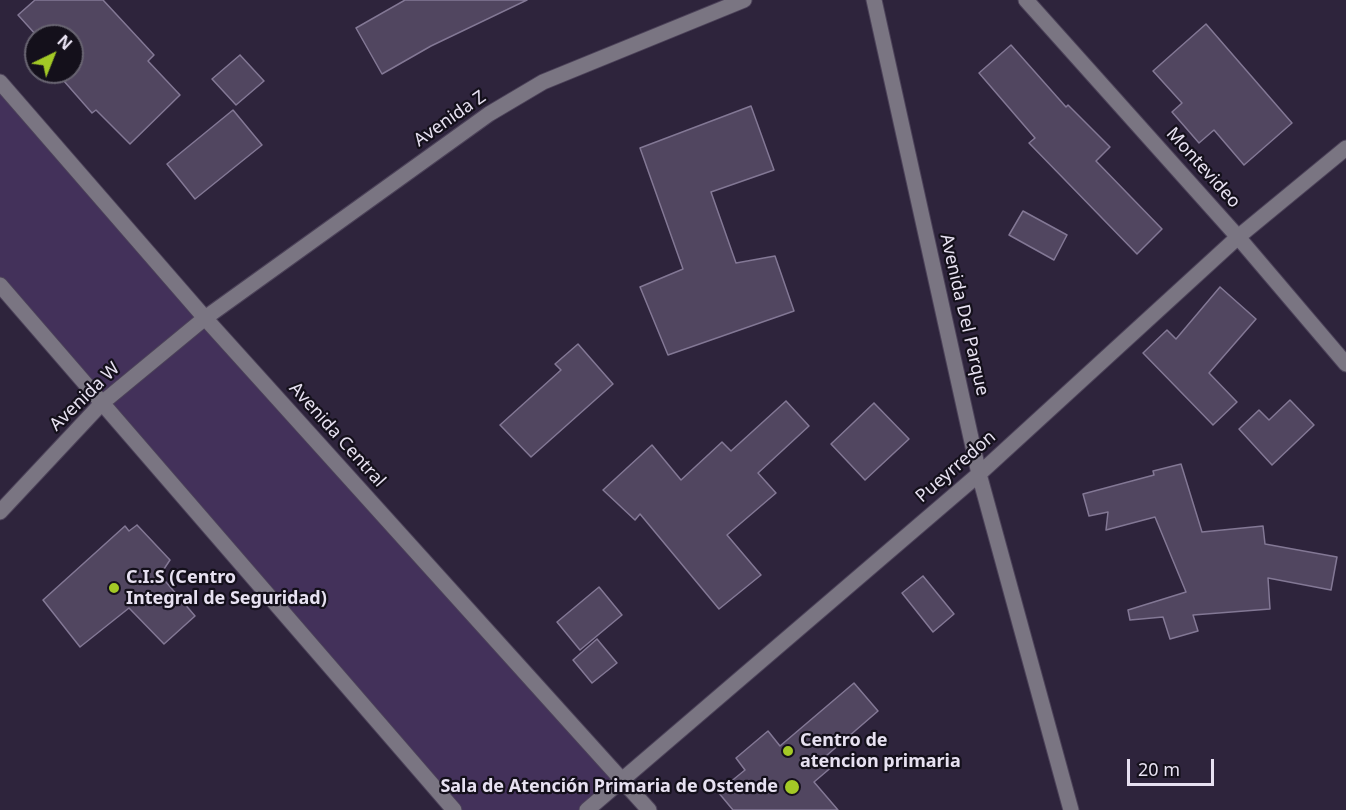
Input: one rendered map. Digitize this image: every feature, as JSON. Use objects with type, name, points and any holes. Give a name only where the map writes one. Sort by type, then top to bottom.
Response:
[{"type":"street","name":"Avenida Z","points":[[205,318],[498,108],[543,82],[744,0]]},
{"type":"street","name":"Avenida Del Parque","points":[[874,0],[980,474],[1071,810]]},
{"type":"street","name":"Montevideo","points":[[1026,0],[1238,237],[1346,364]]},
{"type":"street","name":"Avenida Central","points":[[0,82],[205,318],[649,810]]},
{"type":"street","name":"Pueyrredon","points":[[587,810],[980,474],[1238,237],[1346,148]]},
{"type":"street","points":[[0,285],[454,810]]},
{"type":"street","name":"Avenida W","points":[[0,512],[102,403],[205,318]]},
{"type":"shaded area","points":[[0,82],[622,780],[587,810],[454,810],[0,285]]},
{"type":"building","points":[[35,0],[103,0],[154,55],[148,61],[180,95],[130,144],[96,110],[92,113],[67,84],[84,84],[84,24],[26,24],[18,15]]},
{"type":"building","points":[[405,0],[527,0],[431,46],[382,74],[356,28]]},
{"type":"building","points":[[1206,24],[1292,123],[1244,165],[1214,130],[1199,143],[1172,112],[1182,103],[1153,71]]},
{"type":"building","points":[[1011,45],[1066,107],[1068,105],[1110,147],[1096,161],[1162,229],[1137,254],[1029,143],[1035,138],[979,73]]},
{"type":"building","points":[[240,55],[264,81],[236,105],[212,79]]},
{"type":"building","points":[[751,106],[774,170],[711,192],[736,263],[775,256],[794,311],[668,355],[640,287],[683,269],[640,148]]},
{"type":"building","points":[[233,110],[262,145],[195,199],[167,164]]},
{"type":"building","points":[[1023,211],[1067,235],[1054,260],[1009,235]]},
{"type":"building","points":[[1220,287],[1256,319],[1209,373],[1237,402],[1213,425],[1143,353],[1167,330],[1176,339]]},
{"type":"building","points":[[578,344],[613,384],[531,457],[500,425],[561,370],[555,364]]},
{"type":"building","points":[[1290,400],[1314,425],[1272,465],[1239,429],[1259,410],[1269,420]]},
{"type":"building","points":[[786,401],[809,426],[758,473],[776,493],[727,535],[761,575],[719,609],[640,514],[635,520],[603,490],[652,445],[681,480],[722,442],[731,451]]},
{"type":"building","points":[[874,403],[909,439],[865,480],[831,444]]},
{"type":"building","points":[[1181,464],[1202,532],[1263,526],[1265,544],[1337,557],[1331,590],[1268,578],[1270,609],[1193,615],[1198,631],[1170,639],[1163,617],[1130,620],[1128,610],[1186,592],[1155,517],[1106,530],[1108,512],[1089,516],[1083,494],[1154,475],[1153,471]]},
{"type":"building","name":"C.I.S (Centro Integral de Seguridad)","points":[[137,525],[170,560],[160,575],[195,616],[164,644],[129,608],[80,647],[43,600],[125,526],[129,531]]},
{"type":"building","points":[[923,576],[954,614],[933,632],[902,593]]},
{"type":"building","points":[[599,587],[622,615],[580,650],[557,622]]},
{"type":"building","points":[[597,639],[617,663],[592,683],[573,660]]},
{"type":"building","name":"Centro de atencion primaria","points":[[854,683],[878,711],[826,756],[834,765],[814,782],[838,810],[733,810],[718,792],[745,770],[736,758],[768,731],[780,746]]},
{"type":"place","name":"C.I.S (Centro Integral de Seguridad)","points":[[114,588]]},
{"type":"place","name":"Centro de atencion primaria","points":[[788,751]]},
{"type":"place","name":"Sala de Atención Primaria de Ostende","points":[[792,787]]}]
